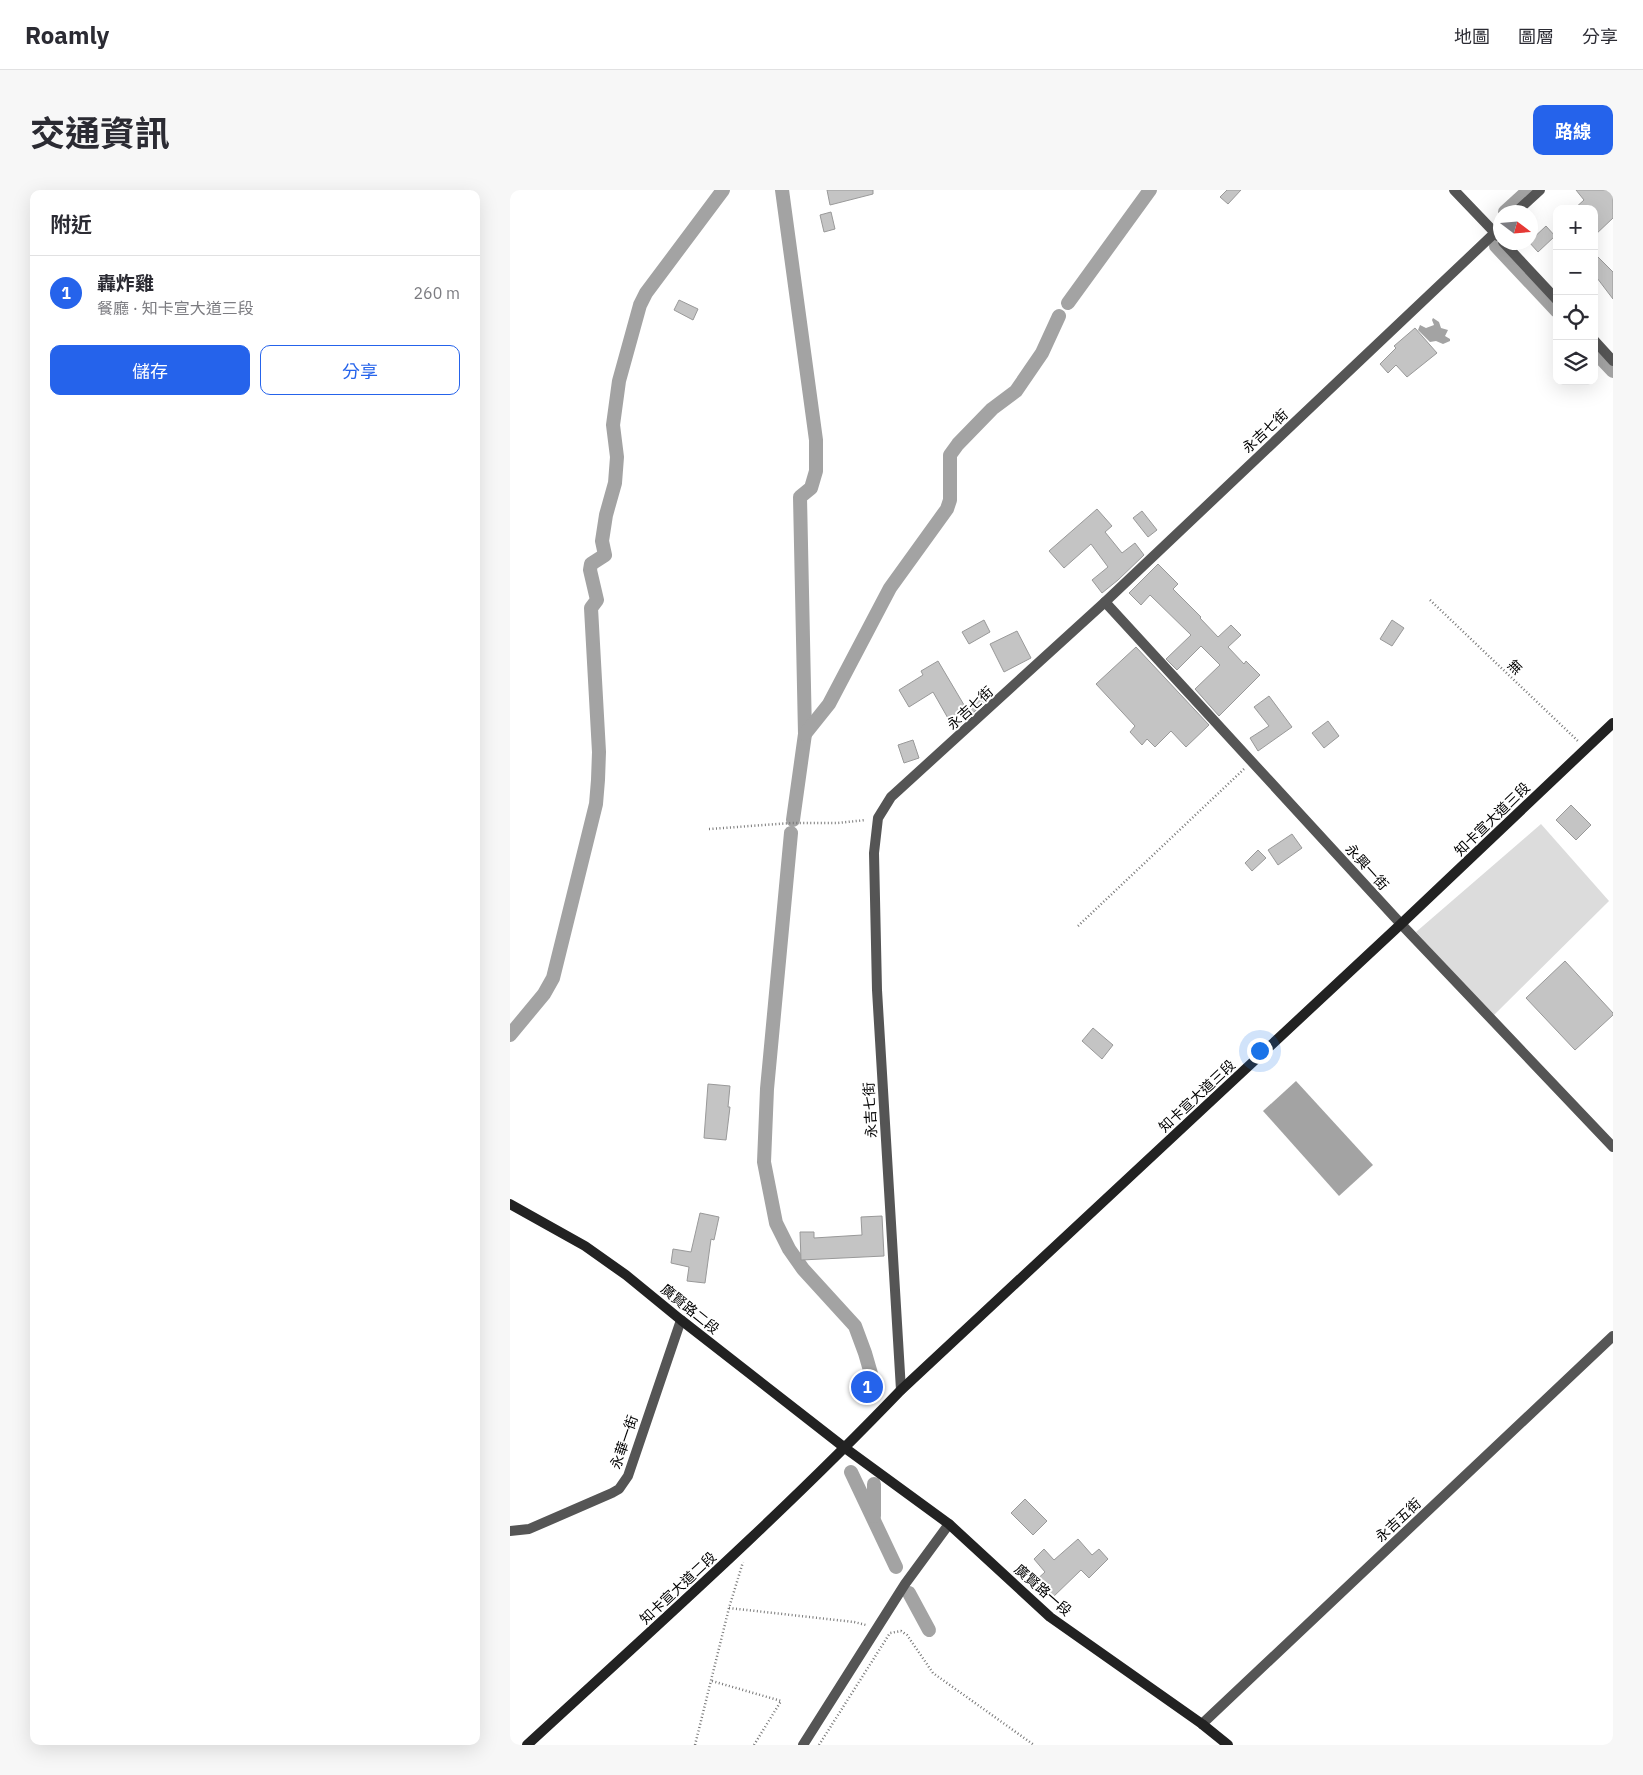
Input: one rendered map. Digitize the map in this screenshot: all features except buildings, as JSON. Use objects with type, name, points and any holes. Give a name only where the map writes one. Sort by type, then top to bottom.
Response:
[{"type":"street","points":[[1454,190],[1493,227]]},
{"type":"street","points":[[1524,205],[1540,190]]},
{"type":"street","name":"永吉七街","points":[[901,1390],[877,990],[874,853],[878,818],[891,797],[1105,602],[1493,239]]},
{"type":"street","points":[[1511,250],[1553,296]]},
{"type":"street","points":[[1598,344],[1613,361]]},
{"type":"street","name":"永興一街","points":[[1105,602],[1401,924],[1613,1147]]},
{"type":"street","name":"知卡宣大道三段","points":[[845,1448],[901,1390],[1401,924],[1613,723]]},
{"type":"street","name":"廣賢路二段","points":[[510,1204],[585,1246],[626,1275],[845,1448]]},
{"type":"street","name":"永華一街","points":[[510,1531],[529,1529],[612,1493],[623,1484],[628,1476],[681,1320]]},
{"type":"street","name":"永吉五街","points":[[1202,1724],[1613,1336]]},
{"type":"street","name":"廣賢路一段","points":[[845,1448],[949,1524],[1050,1617],[1202,1724],[1228,1745]]},
{"type":"street","name":"知卡宣大道二段","points":[[527,1745],[750,1539],[845,1448]]},
{"type":"street","points":[[803,1745],[905,1584],[949,1524]]},
{"type":"path","name":"無","points":[[1430,600],[1586,749]]},
{"type":"path","points":[[1078,926],[1252,762]]},
{"type":"path","points":[[709,829],[791,823],[838,824],[878,818]]},
{"type":"path","points":[[695,1745],[729,1608],[744,1558]]},
{"type":"path","points":[[729,1608],[854,1622],[877,1628]]},
{"type":"path","points":[[819,1745],[890,1633],[900,1631],[907,1635],[933,1673],[1034,1745]]},
{"type":"path","points":[[711,1681],[781,1701],[754,1745]]},
{"type":"shaded area","points":[[1433,318],[1439,322],[1441,328],[1448,330],[1445,336],[1450,341],[1443,344],[1436,341],[1430,342],[1418,330],[1420,325],[1426,328],[1434,325]]},
{"type":"shaded area","points":[[1541,824],[1609,901],[1493,1016],[1416,932]]},
{"type":"shaded area","points":[[1296,1081],[1373,1165],[1339,1196],[1263,1111]]},
{"type":"waterway","points":[[510,1035],[544,994],[553,978],[596,804],[599,752],[591,608],[597,600],[590,570],[591,564],[605,555],[602,541],[606,515],[615,483],[617,457],[613,425],[619,381],[640,305],[646,293],[723,190]]},
{"type":"waterway","points":[[782,190],[816,440],[816,471],[811,488],[800,497],[805,734],[793,820]]},
{"type":"waterway","points":[[1068,303],[1150,190]]},
{"type":"waterway","points":[[1513,205],[1529,190]]},
{"type":"waterway","points":[[1500,250],[1553,307]]},
{"type":"waterway","points":[[805,734],[829,704],[890,588],[947,509],[950,500],[950,455],[958,444],[992,409],[1016,391],[1042,353],[1059,316]]},
{"type":"waterway","points":[[1598,355],[1613,371]]},
{"type":"waterway","points":[[791,833],[767,1089],[764,1162],[776,1223],[789,1249],[803,1269],[855,1326],[876,1391]]},
{"type":"waterway","points":[[851,1472],[896,1567]]},
{"type":"waterway","points":[[874,1484],[874,1516]]},
{"type":"waterway","points":[[909,1593],[929,1630]]},
{"type":"place","name":"轟炸雞","points":[[867,1387]]}]
